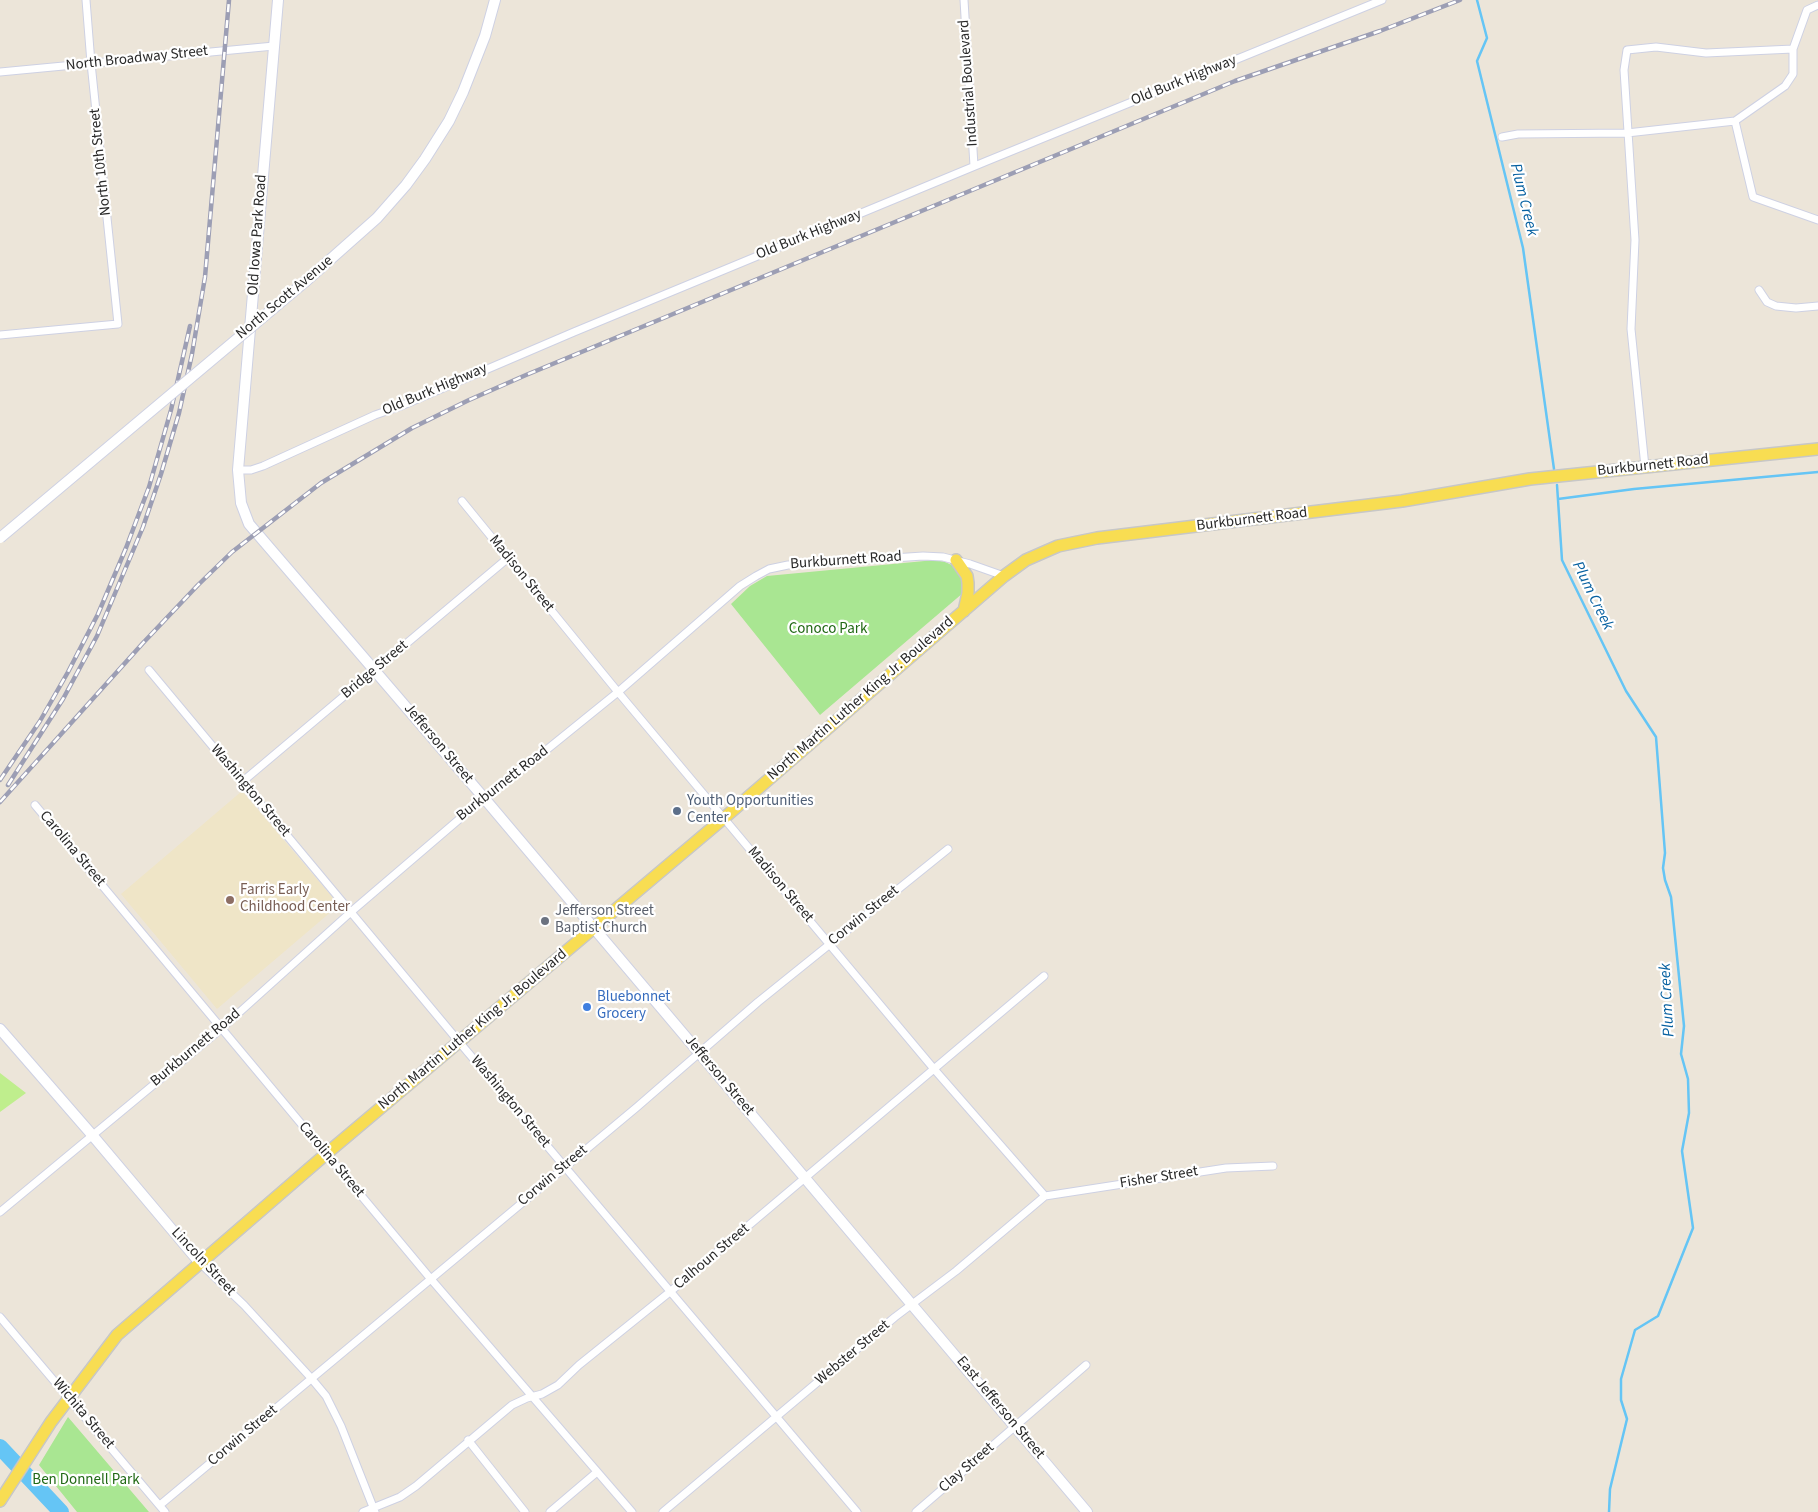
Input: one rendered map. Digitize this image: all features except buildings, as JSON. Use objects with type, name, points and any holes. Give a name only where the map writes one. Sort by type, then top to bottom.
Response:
[{"type":"main road","name":"Burkburnett Road","points":[[1004,576],[1026,560],[1047,550],[1084,540],[1402,501],[1530,479],[1818,449]]},
{"type":"main road","points":[[956,560],[968,583],[964,611]]},
{"type":"main road","name":"North Martin Luther King Jr. Boulevard","points":[[0,1501],[51,1422],[117,1335],[326,1154],[460,1043],[724,818],[1004,576]]},
{"type":"street","name":"North 10th Street","points":[[0,335],[118,324],[86,0]]},
{"type":"street","name":"Old Iowa Park Road","points":[[238,470],[278,0]]},
{"type":"street","name":"North Scott Avenue","points":[[0,538],[306,281],[377,218],[406,185],[425,159],[448,121],[463,92],[485,36],[495,0]]},
{"type":"street","name":"Industrial Boulevard","points":[[964,0],[974,166]]},
{"type":"street","name":"Old Burk Highway","points":[[238,470],[255,469],[263,466],[375,415],[401,406],[974,166],[1382,0]]},
{"type":"street","points":[[1502,137],[1518,134],[1627,134],[1735,121],[1785,86],[1793,74],[1793,49],[1808,10],[1818,5]]},
{"type":"street","name":"North Broadway Street","points":[[0,72],[274,46]]},
{"type":"street","points":[[1645,467],[1631,329],[1635,240],[1624,70],[1627,50],[1656,47],[1706,53],[1793,49]]},
{"type":"street","points":[[1735,121],[1753,197],[1818,220]]},
{"type":"street","points":[[1759,290],[1766,302],[1776,306],[1796,308],[1818,306]]},
{"type":"street","name":"Jefferson Street","points":[[238,470],[241,503],[250,524],[266,545],[375,670],[913,1304]]},
{"type":"street","name":"Madison Street","points":[[462,501],[618,692],[829,944],[934,1069],[1045,1196]]},
{"type":"street","name":"Burkburnett Road","points":[[0,1212],[222,1028],[352,911],[484,798],[618,692],[740,586],[769,569],[788,564],[923,556],[956,560],[1004,576]]},
{"type":"street","name":"Bridge Street","points":[[242,782],[508,558]]},
{"type":"street","name":"Washington Street","points":[[149,670],[352,911],[460,1043],[858,1512]]},
{"type":"street","name":"Carolina Street","points":[[35,805],[430,1278],[632,1512]]},
{"type":"street","name":"Corwin Street","points":[[160,1505],[637,1107],[829,944],[948,849]]},
{"type":"street","name":"Calhoun Street","points":[[363,1512],[374,1510],[400,1497],[416,1486],[468,1440],[512,1405],[551,1390],[558,1385],[579,1365],[671,1291],[1044,976]]},
{"type":"street","name":"Lincoln Street","points":[[0,1030],[93,1136],[200,1263],[244,1305],[312,1378],[326,1396],[338,1419],[374,1510]]},
{"type":"street","name":"Fisher Street","points":[[1045,1196],[1226,1168],[1273,1166]]},
{"type":"street","name":"Webster Street","points":[[662,1512],[895,1317],[1045,1196]]},
{"type":"street","name":"East Jefferson Street","points":[[913,1304],[1087,1512]]},
{"type":"street","name":"Wichita Street","points":[[0,1317],[165,1512]]},
{"type":"street","name":"Clay Street","points":[[916,1512],[1086,1365]]},
{"type":"street","points":[[468,1440],[525,1512]]},
{"type":"street","points":[[550,1512],[597,1472]]},
{"type":"shaded area","name":"Farris Early Childhood Center","points":[[242,791],[339,905],[217,1009],[121,894]]},
{"type":"green space","name":"Conoco Park","points":[[935,560],[956,567],[963,575],[963,593],[820,715],[731,604],[750,586],[767,576]]},
{"type":"green space","points":[[0,1073],[26,1093],[0,1112]]},
{"type":"green space","name":"Ben Donnell Park","points":[[68,1417],[149,1512],[77,1512],[39,1465]]},
{"type":"waterway","name":"Plum Creek","points":[[1477,0],[1487,38],[1477,61],[1523,248],[1554,469]]},
{"type":"waterway","points":[[1558,499],[1634,489],[1818,472]]},
{"type":"waterway","name":"Plum Creek","points":[[1557,485],[1562,560],[1626,691],[1656,737],[1665,853],[1663,868],[1671,897],[1684,1026],[1681,1054],[1688,1079],[1689,1113],[1682,1151],[1693,1228],[1658,1316],[1635,1330],[1621,1379],[1621,1400],[1627,1419],[1610,1489],[1609,1512]]},
{"type":"waterway","points":[[0,1447],[61,1512]]},
{"type":"railway","points":[[8,785],[63,699],[97,636],[143,527],[179,413],[192,354],[205,277],[229,0]]},
{"type":"railway","points":[[0,802],[143,643],[232,552],[321,483],[412,428],[526,375],[1235,81],[1380,31],[1460,0]]},
{"type":"railway","points":[[0,780],[40,721],[68,672],[98,614],[126,548],[149,487],[171,410],[190,326]]},
{"type":"place","name":"Youth Opportunities Center","points":[[677,811]]},
{"type":"place","name":"Farris Early Childhood Center","points":[[230,900]]},
{"type":"place","name":"Jefferson Street Baptist Church","points":[[545,921]]},
{"type":"place","name":"Bluebonnet Grocery","points":[[587,1007]]}]
